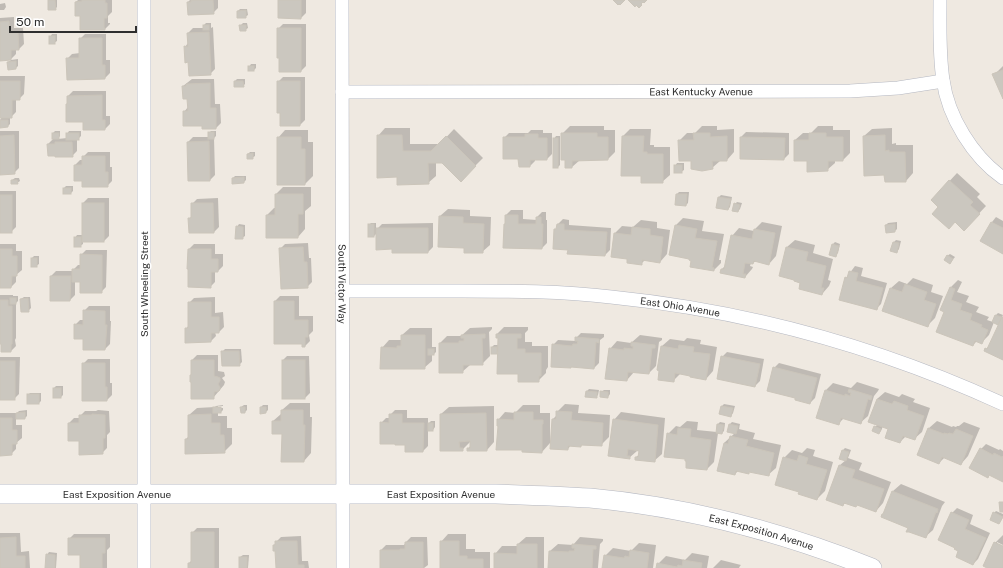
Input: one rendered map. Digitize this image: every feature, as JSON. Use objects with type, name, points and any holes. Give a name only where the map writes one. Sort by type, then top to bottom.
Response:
[{"type":"street","name":"South Wheeling Street","points":[[144,0],[144,568]]},
{"type":"street","name":"South Victor Way","points":[[342,0],[343,568]]},
{"type":"street","points":[[940,0],[940,55],[946,96],[954,118],[966,139],[981,158],[1003,178]]},
{"type":"street","name":"East Kentucky Avenue","points":[[342,92],[850,91],[898,88],[943,81]]},
{"type":"street","name":"East Ohio Avenue","points":[[342,291],[547,292],[610,296],[680,305],[734,315],[795,329],[856,346],[915,366],[1003,404]]},
{"type":"street","name":"East Exposition Avenue","points":[[0,494],[538,495],[590,498],[694,514],[745,526],[795,540],[872,568]]},
{"type":"building","points":[[48,0],[55,0],[56,10],[48,10]]},
{"type":"building","points":[[82,0],[105,0],[105,3],[107,3],[107,18],[104,18],[105,30],[80,30],[80,16],[75,16],[75,2]]},
{"type":"building","points":[[191,0],[213,0],[214,14],[188,15],[187,2],[191,2]]},
{"type":"building","points":[[278,0],[301,0],[301,19],[278,18]]},
{"type":"building","points":[[613,0],[625,0],[618,5]]},
{"type":"building","points":[[628,0],[647,0],[641,4],[642,5],[639,8],[636,5],[635,7]]},
{"type":"building","points":[[246,10],[246,18],[237,18],[237,11]]},
{"type":"building","points":[[9,21],[10,33],[18,32],[19,50],[11,50],[11,60],[0,61],[0,22]]},
{"type":"building","points":[[203,25],[209,25],[209,30],[203,30]]},
{"type":"building","points":[[239,25],[246,25],[246,31],[240,31]]},
{"type":"building","points":[[277,28],[301,28],[301,72],[279,72],[279,58],[277,58]]},
{"type":"building","points":[[209,32],[211,75],[189,76],[188,62],[185,63],[184,46],[188,47],[187,33]]},
{"type":"building","points":[[49,36],[55,36],[55,44],[49,44]]},
{"type":"building","points":[[79,38],[102,38],[102,65],[105,65],[105,79],[67,80],[66,58],[79,58]]},
{"type":"building","points":[[16,61],[16,69],[8,70],[7,62]]},
{"type":"building","points":[[248,66],[254,66],[254,71],[248,71]]},
{"type":"building","points":[[1003,70],[1003,99],[992,74]]},
{"type":"building","points":[[0,81],[20,81],[20,100],[12,100],[12,118],[0,118]]},
{"type":"building","points":[[234,81],[243,81],[244,87],[234,87]]},
{"type":"building","points":[[277,81],[300,81],[300,126],[280,126],[280,113],[277,113]]},
{"type":"building","points":[[210,83],[210,108],[216,108],[216,129],[202,129],[202,126],[183,126],[183,111],[188,111],[187,99],[183,99],[182,86],[186,86],[186,84]]},
{"type":"building","points":[[102,95],[102,120],[105,120],[105,130],[83,130],[83,122],[66,122],[67,96]]},
{"type":"building","points":[[0,120],[8,120],[8,127],[0,128]]},
{"type":"building","points":[[208,132],[214,132],[214,139],[208,139]]},
{"type":"building","points":[[52,133],[59,133],[59,139],[52,139]]},
{"type":"building","points":[[66,133],[79,133],[79,140],[66,140]]},
{"type":"building","points":[[561,133],[597,133],[597,137],[608,137],[608,160],[572,161],[572,168],[565,168],[565,160],[561,160]]},
{"type":"building","points":[[693,133],[710,133],[710,137],[727,136],[727,161],[712,161],[713,169],[702,171],[691,169],[691,161],[679,161],[678,140],[694,140]]},
{"type":"building","points":[[809,133],[826,133],[826,137],[843,137],[843,161],[828,161],[828,171],[807,172],[807,161],[794,161],[794,140],[809,140]]},
{"type":"building","points":[[525,134],[538,134],[538,138],[547,138],[547,160],[530,160],[530,167],[519,167],[518,159],[503,159],[503,137],[525,137]]},
{"type":"building","points":[[14,135],[15,174],[0,175],[0,136]]},
{"type":"building","points":[[377,135],[402,135],[403,151],[431,151],[446,136],[476,166],[461,182],[442,163],[428,163],[429,184],[397,185],[397,177],[377,178]]},
{"type":"building","points":[[885,135],[885,151],[905,152],[906,182],[885,182],[884,175],[864,176],[863,136]]},
{"type":"building","points":[[622,136],[644,136],[643,152],[647,152],[647,154],[663,154],[663,183],[641,183],[641,176],[621,176]]},
{"type":"building","points":[[277,137],[301,137],[301,149],[305,149],[305,185],[277,185]]},
{"type":"building","points":[[740,137],[785,138],[784,160],[740,159]]},
{"type":"building","points":[[553,138],[558,138],[558,168],[553,168]]},
{"type":"building","points":[[209,141],[210,181],[188,181],[187,142]]},
{"type":"building","points":[[55,142],[72,142],[73,157],[48,156],[47,144],[55,144]]},
{"type":"building","points":[[253,153],[253,159],[247,159],[247,154]]},
{"type":"building","points":[[82,156],[105,156],[105,172],[108,172],[108,187],[82,187],[82,181],[74,181],[74,165],[82,165]]},
{"type":"building","points":[[674,165],[682,165],[682,173],[674,173]]},
{"type":"building","points":[[244,177],[244,183],[232,184],[232,178]]},
{"type":"building","points":[[11,180],[17,180],[18,184],[11,184]]},
{"type":"building","points":[[949,180],[973,202],[970,205],[980,214],[964,231],[955,222],[949,229],[932,214],[938,207],[931,200]]},
{"type":"building","points":[[63,188],[71,188],[71,194],[63,194]]},
{"type":"building","points":[[275,194],[303,194],[303,214],[298,214],[298,238],[266,238],[266,215],[275,215]]},
{"type":"building","points":[[676,194],[687,194],[686,206],[675,205]]},
{"type":"building","points":[[0,195],[12,195],[12,233],[0,233]]},
{"type":"building","points":[[718,197],[731,199],[728,210],[716,208]]},
{"type":"building","points":[[82,203],[104,203],[104,242],[82,242]]},
{"type":"building","points":[[191,203],[213,203],[214,233],[189,233],[188,218],[191,218]]},
{"type":"building","points":[[734,203],[740,205],[738,212],[732,211]]},
{"type":"building","points":[[505,215],[518,215],[518,224],[536,224],[536,217],[541,217],[541,224],[543,224],[542,249],[503,248]]},
{"type":"building","points":[[439,216],[463,217],[463,223],[484,224],[483,253],[464,253],[464,248],[438,247]]},
{"type":"building","points":[[991,222],[1003,228],[1003,254],[980,241]]},
{"type":"building","points":[[368,224],[374,224],[374,237],[368,237]]},
{"type":"building","points":[[557,224],[564,224],[564,230],[607,232],[605,256],[567,254],[568,250],[553,249],[554,229],[556,229]]},
{"type":"building","points":[[895,224],[895,232],[886,233],[885,225]]},
{"type":"building","points":[[675,225],[697,229],[695,238],[717,241],[712,267],[714,268],[714,271],[690,267],[691,261],[689,259],[669,255]]},
{"type":"building","points":[[236,226],[243,227],[243,239],[235,239]]},
{"type":"building","points":[[632,227],[650,229],[650,235],[663,237],[660,263],[642,260],[642,265],[627,263],[627,259],[611,257],[614,233],[631,235]]},
{"type":"building","points":[[376,228],[428,228],[428,253],[392,253],[392,249],[376,250]]},
{"type":"building","points":[[754,229],[775,233],[769,265],[754,261],[753,264],[745,263],[743,274],[746,274],[745,278],[720,273],[721,269],[724,269],[731,235],[752,239]]},
{"type":"building","points":[[74,237],[81,237],[81,247],[74,247]]},
{"type":"building","points":[[893,242],[899,243],[897,253],[890,251]]},
{"type":"building","points":[[832,244],[839,246],[836,257],[829,255]]},
{"type":"building","points":[[303,247],[304,262],[307,262],[308,288],[281,289],[279,248]]},
{"type":"building","points":[[786,247],[808,252],[806,261],[826,266],[821,288],[824,288],[822,295],[799,289],[800,283],[779,276]]},
{"type":"building","points":[[0,249],[12,249],[12,256],[17,256],[17,276],[12,276],[11,288],[0,288]]},
{"type":"building","points":[[188,249],[211,249],[211,259],[218,259],[218,272],[211,272],[211,288],[188,287]]},
{"type":"building","points":[[80,254],[102,255],[102,293],[80,293],[80,282],[72,282],[72,269],[80,269]]},
{"type":"building","points":[[947,255],[953,259],[950,264],[944,260]]},
{"type":"building","points":[[31,258],[37,258],[37,267],[31,267]]},
{"type":"building","points":[[849,271],[858,273],[856,281],[883,288],[877,310],[839,300],[845,277],[847,278]]},
{"type":"building","points":[[50,276],[71,276],[70,301],[50,301]]},
{"type":"building","points":[[905,284],[927,292],[924,300],[936,304],[928,327],[882,311],[890,288],[902,292]]},
{"type":"building","points":[[950,287],[955,289],[951,300],[962,304],[960,310],[972,314],[970,320],[982,325],[981,327],[988,330],[982,344],[975,341],[973,346],[936,332],[944,312],[940,310]]},
{"type":"building","points":[[10,298],[16,298],[16,304],[10,304]]},
{"type":"building","points":[[28,298],[29,312],[21,312],[20,299]]},
{"type":"building","points":[[0,300],[8,300],[8,306],[12,306],[11,352],[1,352]]},
{"type":"building","points":[[274,301],[294,301],[294,320],[308,320],[308,337],[305,337],[305,347],[302,347],[302,344],[274,344]]},
{"type":"building","points":[[188,302],[211,302],[211,317],[219,317],[219,333],[211,333],[211,342],[185,343],[185,328],[188,328]]},
{"type":"building","points":[[83,310],[105,311],[105,325],[107,325],[105,350],[83,350],[83,339],[74,339],[74,324],[83,325]]},
{"type":"building","points":[[995,315],[1002,317],[998,325],[992,322]]},
{"type":"building","points":[[1002,317],[1003,360],[984,351],[985,348],[987,349]]},
{"type":"building","points":[[485,334],[485,338],[482,338],[483,365],[463,365],[463,373],[439,373],[439,343],[459,343],[459,341],[464,341],[464,338],[461,338],[461,335]]},
{"type":"building","points":[[496,334],[521,334],[521,338],[517,338],[517,349],[525,349],[525,353],[541,353],[541,376],[539,376],[539,382],[518,382],[518,374],[497,374],[498,338],[496,338]]},
{"type":"building","points":[[401,335],[425,335],[425,369],[380,369],[381,347],[397,348],[397,346],[401,346]]},
{"type":"building","points":[[575,337],[599,339],[599,343],[596,342],[594,369],[551,367],[552,344],[572,346],[573,344],[577,344],[578,341],[575,341]]},
{"type":"building","points":[[631,342],[655,345],[655,348],[652,348],[649,374],[628,372],[627,381],[605,379],[609,348],[624,350],[624,348],[633,349]]},
{"type":"building","points":[[679,345],[694,347],[693,352],[710,354],[706,380],[675,373],[674,382],[658,380],[659,371],[657,370],[661,346],[678,349]]},
{"type":"building","points":[[491,347],[497,347],[497,354],[491,354]]},
{"type":"building","points":[[428,349],[434,349],[434,355],[428,355]]},
{"type":"building","points":[[221,351],[239,351],[240,366],[222,366]]},
{"type":"building","points":[[721,356],[760,364],[755,387],[717,379]]},
{"type":"building","points":[[191,360],[214,360],[214,376],[220,378],[218,384],[220,389],[219,391],[214,392],[214,399],[191,399]]},
{"type":"building","points":[[282,360],[305,360],[305,399],[282,399]]},
{"type":"building","points":[[0,361],[15,361],[15,400],[0,400]]},
{"type":"building","points":[[82,363],[105,363],[105,387],[107,387],[107,401],[82,401]]},
{"type":"building","points":[[773,367],[817,378],[810,404],[795,400],[795,398],[767,391]]},
{"type":"building","points":[[53,388],[61,388],[61,398],[53,398]]},
{"type":"building","points":[[849,389],[872,396],[871,400],[868,399],[861,424],[841,418],[839,425],[816,418],[825,390],[850,396],[851,393],[848,392]]},
{"type":"building","points":[[586,391],[597,392],[597,398],[585,397]]},
{"type":"building","points":[[600,391],[608,392],[608,398],[600,397]]},
{"type":"building","points":[[27,394],[39,394],[39,404],[27,404]]},
{"type":"building","points":[[877,399],[892,404],[894,401],[908,406],[907,410],[924,416],[915,440],[903,436],[900,443],[885,438],[888,429],[868,422]]},
{"type":"building","points":[[721,406],[733,408],[731,417],[719,414]]},
{"type":"building","points":[[213,407],[221,407],[221,413],[213,413]]},
{"type":"building","points":[[240,407],[245,407],[245,413],[241,413]]},
{"type":"building","points":[[260,407],[266,407],[266,413],[260,414]]},
{"type":"building","points":[[281,410],[303,410],[303,425],[305,425],[304,462],[281,462],[282,434],[272,434],[272,421],[281,421]]},
{"type":"building","points":[[556,411],[572,412],[571,420],[603,423],[602,446],[581,445],[581,447],[568,446],[568,450],[550,449],[552,419],[556,419]]},
{"type":"building","points":[[25,412],[25,419],[16,419],[16,413]]},
{"type":"building","points":[[514,412],[533,412],[533,420],[543,420],[542,453],[522,452],[522,450],[496,450],[498,426],[497,419],[514,420]]},
{"type":"building","points":[[486,413],[487,451],[467,451],[467,448],[470,448],[470,441],[459,442],[460,448],[463,448],[463,451],[440,451],[440,414]]},
{"type":"building","points":[[211,414],[211,423],[220,423],[220,435],[224,435],[225,453],[185,454],[185,439],[188,439],[188,415]]},
{"type":"building","points":[[389,414],[402,414],[402,423],[424,423],[423,452],[405,452],[405,445],[380,444],[380,422],[389,423]]},
{"type":"building","points":[[79,415],[105,415],[103,454],[79,455],[79,441],[68,441],[68,423],[79,423]]},
{"type":"building","points":[[0,418],[12,418],[12,430],[17,430],[17,444],[12,444],[12,455],[0,456]]},
{"type":"building","points":[[613,419],[658,425],[655,462],[635,460],[635,457],[638,457],[639,451],[628,449],[627,456],[630,456],[630,459],[608,456]]},
{"type":"building","points":[[428,423],[433,423],[433,431],[428,431]]},
{"type":"building","points":[[717,424],[724,425],[722,434],[716,433]]},
{"type":"building","points":[[729,424],[738,426],[736,434],[727,432]]},
{"type":"building","points":[[874,426],[881,429],[879,434],[872,431]]},
{"type":"building","points":[[678,428],[691,429],[690,437],[711,440],[707,470],[686,468],[685,459],[664,457],[667,433],[677,435]]},
{"type":"building","points":[[928,428],[944,434],[953,434],[956,429],[973,436],[961,465],[942,457],[939,464],[917,455]]},
{"type":"building","points":[[730,436],[748,440],[746,446],[774,453],[769,476],[736,471],[735,475],[717,471],[724,443],[728,444]]},
{"type":"building","points":[[980,448],[993,455],[994,453],[1002,457],[1003,456],[1003,482],[989,475],[988,478],[969,468]]},
{"type":"building","points":[[842,450],[849,452],[846,461],[839,459]]},
{"type":"building","points":[[799,455],[808,458],[806,464],[827,470],[817,500],[798,494],[799,492],[775,485],[783,457],[797,461]]},
{"type":"building","points":[[839,465],[855,470],[852,478],[884,489],[876,512],[857,505],[856,507],[844,503],[843,506],[826,500]]},
{"type":"building","points":[[892,491],[938,509],[926,538],[906,532],[908,528],[881,517]]},
{"type":"building","points":[[999,502],[1003,502],[1003,512],[1000,512]]},
{"type":"building","points":[[951,512],[969,520],[965,529],[986,538],[973,565],[956,557],[958,551],[954,549],[955,548],[938,540]]},
{"type":"building","points":[[993,512],[1003,517],[999,524],[990,520]]},
{"type":"building","points":[[191,532],[214,532],[214,568],[188,568],[188,563],[191,563]]},
{"type":"building","points":[[16,537],[16,556],[25,556],[25,568],[0,568],[0,538]]},
{"type":"building","points":[[68,538],[105,538],[105,553],[102,553],[102,568],[80,568],[80,555],[68,555]]},
{"type":"building","points":[[275,541],[297,541],[298,565],[304,565],[304,568],[276,568],[275,551],[273,551]]},
{"type":"building","points":[[440,541],[459,541],[459,556],[467,556],[467,559],[483,559],[483,568],[440,568]]},
{"type":"building","points":[[405,542],[423,542],[423,568],[380,568],[380,550],[405,549]]},
{"type":"building","points":[[994,542],[1003,546],[1003,568],[987,568],[983,566]]},
{"type":"building","points":[[517,544],[537,544],[537,568],[494,568],[494,553],[517,554]]},
{"type":"building","points":[[572,544],[596,546],[596,549],[593,549],[592,568],[548,568],[549,551],[574,551],[575,548],[572,548]]},
{"type":"building","points":[[630,550],[649,553],[647,568],[602,568],[604,555],[624,558],[625,556],[629,557]]},
{"type":"building","points":[[46,554],[55,555],[55,568],[45,568]]},
{"type":"building","points":[[239,557],[247,557],[247,568],[239,568]]},
{"type":"building","points":[[683,560],[702,563],[701,568],[656,568],[657,563],[677,567],[678,565],[682,566]]}]
